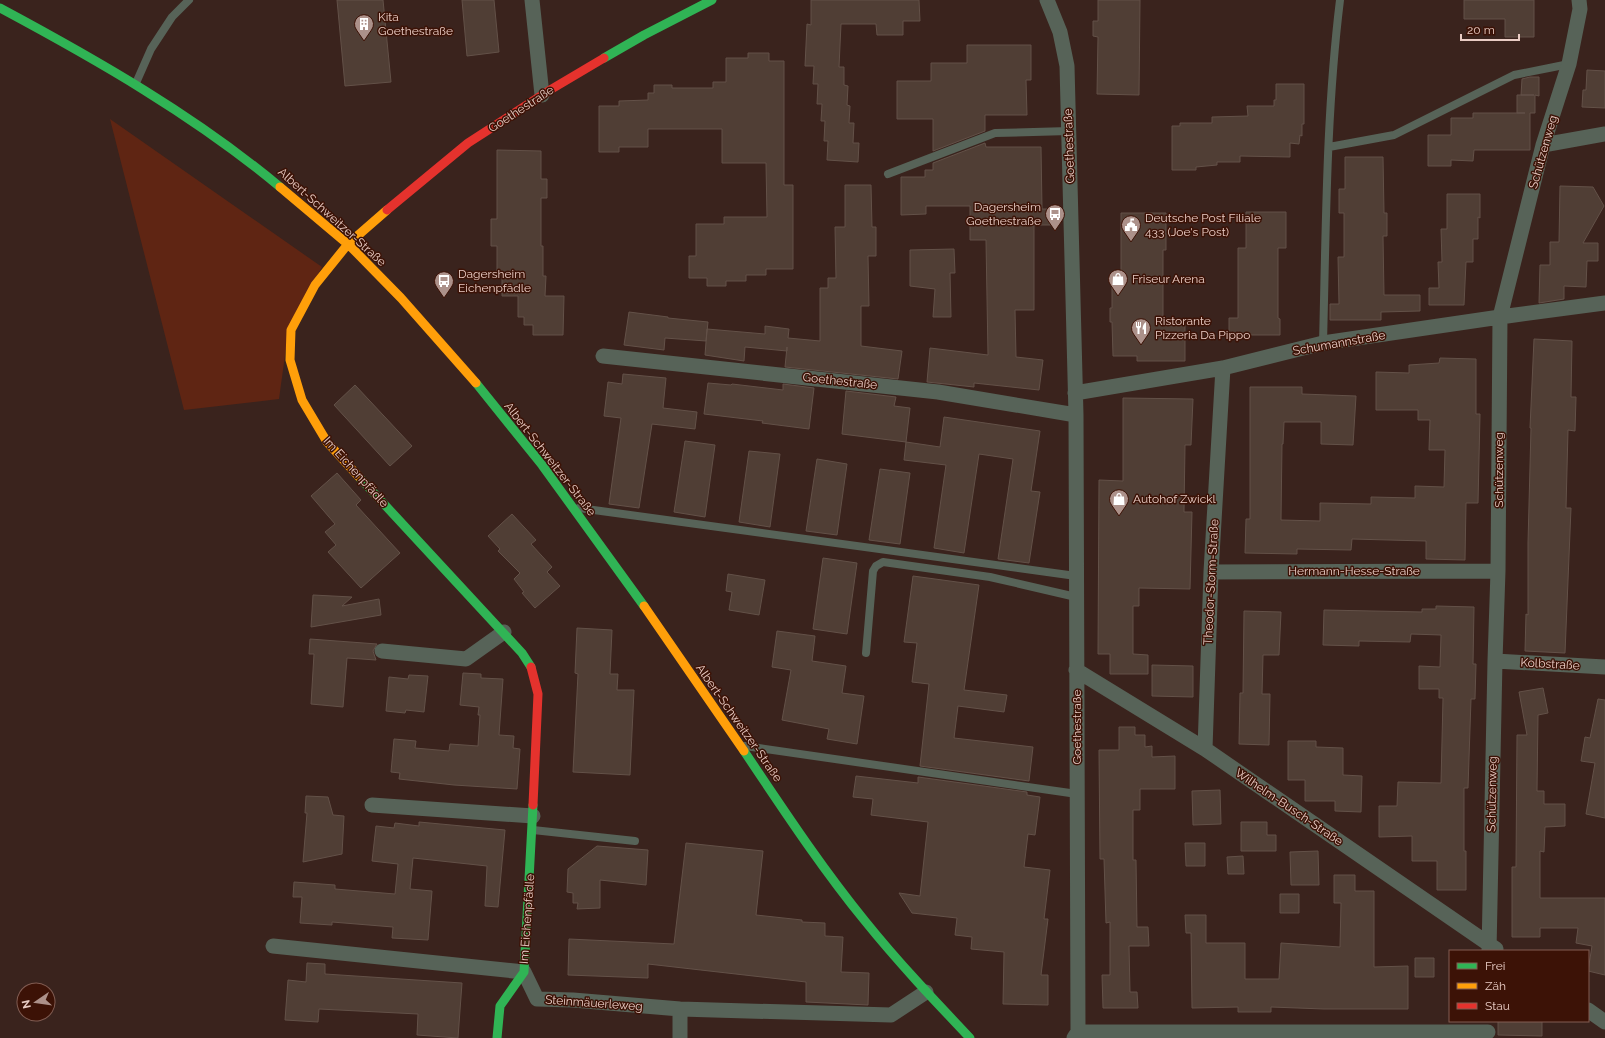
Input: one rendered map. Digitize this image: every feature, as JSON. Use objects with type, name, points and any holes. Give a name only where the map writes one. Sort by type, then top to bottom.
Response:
[{"type":"street","points":[[532,0],[542,95]]},
{"type":"street","name":"Goethestraße","points":[[1047,0],[1060,32],[1067,66],[1069,132],[1076,393],[1076,1035]]},
{"type":"street","name":"Schützenweg","points":[[1492,949],[1495,662],[1498,571],[1500,317],[1543,145],[1569,64],[1580,9],[1579,0]]},
{"type":"street","name":"Goethestraße","points":[[348,244],[406,192],[468,143],[542,95],[644,35],[709,1]]},
{"type":"street","name":"Albert-Schweitzer-Straße","points":[[0,8],[46,32],[136,84],[217,139],[271,178],[348,244],[392,288],[442,344],[529,448],[574,508],[818,859],[866,922],[926,992],[970,1038]]},
{"type":"street","points":[[1543,145],[1605,134]]},
{"type":"street","name":"Im Eichenpfädle","points":[[348,244],[314,285],[291,330],[290,360],[302,400],[327,442],[522,653],[532,669],[538,694],[533,823],[524,972],[500,1006],[497,1038]]},
{"type":"street","name":"Schumannstraße","points":[[1076,393],[1223,368],[1323,343],[1605,303]]},
{"type":"street","name":"Goethestraße","points":[[603,356],[938,392],[1076,415]]},
{"type":"street","name":"Theodor-Storm-Straße","points":[[1205,749],[1211,572],[1223,368]]},
{"type":"street","name":"Hermann-Hesse-Straße","points":[[1211,572],[1498,571]]},
{"type":"street","points":[[382,651],[466,659],[504,632]]},
{"type":"street","name":"Kolbstraße","points":[[1495,662],[1605,667]]},
{"type":"street","name":"Wilhelm-Busch-Straße","points":[[1076,670],[1205,749],[1492,949]]},
{"type":"street","points":[[372,805],[533,823]]},
{"type":"street","points":[[273,946],[524,972]]},
{"type":"street","name":"Steinmäuerleweg","points":[[524,972],[537,999],[573,1000],[680,1009],[891,1015],[926,992]]},
{"type":"street","points":[[680,1009],[680,1038]]},
{"type":"street","points":[[1589,1011],[1605,1022]]},
{"type":"street","points":[[1076,1035],[1488,1030]]},
{"type":"lane","points":[[136,84],[151,49],[172,17],[189,0]]},
{"type":"lane","points":[[1323,343],[1326,221],[1333,54],[1340,0]]},
{"type":"lane","points":[[1329,146],[1394,135],[1514,75],[1569,64]]},
{"type":"lane","points":[[888,174],[995,133],[1069,132]]},
{"type":"lane","points":[[574,508],[1076,576]]},
{"type":"lane","points":[[866,653],[873,571],[876,566],[883,562],[990,577],[1076,597]]},
{"type":"lane","points":[[740,745],[1077,794]]},
{"type":"lane","points":[[533,823],[635,841]]},
{"type":"shaded area","points":[[110,119],[322,267],[289,326],[279,399],[184,410]]},
{"type":"building","name":"Kita Goethestraße","points":[[337,0],[383,0],[391,82],[345,86]]},
{"type":"building","points":[[462,0],[494,0],[499,52],[467,56]]},
{"type":"building","points":[[811,0],[919,0],[920,21],[903,21],[903,35],[877,35],[876,24],[841,24],[839,67],[844,67],[844,85],[848,86],[847,105],[850,106],[849,123],[854,123],[853,143],[859,143],[858,162],[827,160],[828,141],[824,141],[825,121],[821,121],[822,104],[817,104],[818,84],[813,84],[814,66],[805,66],[807,24],[811,25]]},
{"type":"building","points":[[1098,0],[1140,0],[1139,95],[1097,94],[1098,37],[1093,36],[1093,21],[1098,21]]},
{"type":"building","points":[[1464,0],[1534,0],[1534,37],[1505,37],[1505,19],[1464,19]]},
{"type":"building","points":[[967,45],[1031,45],[1031,80],[1026,80],[1027,115],[985,115],[985,131],[933,151],[933,119],[897,119],[897,81],[931,81],[931,63],[967,63]]},
{"type":"building","points":[[748,53],[769,53],[769,61],[784,61],[784,185],[793,185],[793,269],[766,269],[766,275],[746,275],[746,281],[726,281],[726,286],[707,286],[707,278],[689,278],[689,256],[696,256],[696,224],[724,224],[724,217],[767,217],[766,163],[722,163],[722,129],[648,129],[648,147],[619,147],[619,152],[599,152],[599,106],[619,106],[619,101],[648,100],[648,93],[654,93],[654,85],[672,85],[672,88],[713,88],[713,82],[726,82],[726,58],[748,58]]},
{"type":"building","points":[[1587,70],[1605,71],[1605,108],[1582,107],[1583,90],[1586,90]]},
{"type":"building","points":[[1539,77],[1539,96],[1535,95],[1535,113],[1530,113],[1530,150],[1474,150],[1473,161],[1451,160],[1451,166],[1428,166],[1428,135],[1451,135],[1451,118],[1473,118],[1473,113],[1517,113],[1517,95],[1521,95],[1522,79]]},
{"type":"building","points":[[1276,84],[1304,84],[1304,124],[1302,124],[1302,136],[1300,135],[1299,144],[1290,143],[1290,157],[1240,156],[1240,162],[1217,162],[1217,165],[1196,167],[1196,170],[1172,170],[1172,126],[1180,126],[1180,123],[1212,123],[1212,117],[1248,116],[1247,106],[1274,106],[1274,100],[1276,100]]},
{"type":"building","points":[[985,143],[986,147],[1041,147],[1042,209],[1052,209],[1052,225],[1034,225],[1034,310],[1015,310],[1016,357],[1043,360],[1039,390],[974,383],[974,387],[927,382],[930,348],[988,355],[986,240],[970,240],[970,206],[926,206],[926,214],[901,215],[901,177],[925,177],[925,170],[933,170],[933,163]]},
{"type":"building","points":[[497,150],[541,151],[541,179],[547,179],[547,198],[541,198],[541,246],[543,246],[543,276],[546,276],[545,296],[564,296],[563,335],[533,335],[533,325],[524,325],[524,317],[518,317],[518,296],[502,296],[502,275],[497,275],[497,246],[491,246],[491,219],[497,219]]},
{"type":"building","points":[[1345,157],[1383,157],[1384,213],[1387,213],[1387,236],[1383,236],[1384,295],[1420,295],[1420,311],[1381,312],[1381,320],[1330,320],[1330,304],[1339,304],[1338,257],[1344,257],[1344,213],[1339,213],[1339,189],[1345,189]]},
{"type":"building","points":[[845,185],[871,185],[872,227],[876,227],[876,256],[868,256],[869,306],[861,306],[861,346],[902,351],[898,379],[785,367],[787,351],[745,347],[744,361],[705,355],[707,329],[765,334],[765,326],[789,329],[788,338],[820,341],[820,288],[828,288],[828,278],[836,278],[835,227],[845,227]]},
{"type":"building","points":[[1560,186],[1593,187],[1604,206],[1583,243],[1598,243],[1598,261],[1587,261],[1586,287],[1564,286],[1564,299],[1539,303],[1540,265],[1550,265],[1550,242],[1559,242]]},
{"type":"building","points":[[1447,194],[1480,194],[1478,239],[1473,239],[1473,262],[1466,262],[1464,305],[1429,305],[1429,288],[1439,288],[1438,262],[1442,262],[1441,229],[1447,229]]},
{"type":"building","points":[[1246,212],[1286,212],[1286,248],[1278,248],[1278,318],[1280,319],[1280,335],[1229,335],[1229,318],[1238,318],[1238,248],[1246,248]]},
{"type":"building","points":[[1121,213],[1166,213],[1166,250],[1163,250],[1163,323],[1185,323],[1185,361],[1137,361],[1137,356],[1113,356],[1112,322],[1110,322],[1110,308],[1112,308],[1112,272],[1121,272]]},
{"type":"building","points":[[954,249],[955,273],[950,273],[951,317],[933,317],[935,289],[910,286],[910,250]]},
{"type":"building","points":[[629,312],[708,322],[706,341],[665,338],[664,350],[624,345]]},
{"type":"building","points":[[1534,339],[1572,341],[1571,397],[1576,397],[1575,431],[1568,430],[1566,508],[1571,508],[1565,653],[1525,651],[1526,614],[1528,615],[1530,428]]},
{"type":"building","points":[[1440,358],[1476,359],[1476,414],[1480,414],[1478,503],[1466,503],[1465,560],[1426,559],[1426,541],[1352,539],[1351,550],[1297,549],[1297,554],[1245,553],[1246,519],[1250,519],[1250,387],[1302,387],[1302,394],[1356,396],[1353,445],[1321,444],[1321,422],[1284,422],[1282,444],[1281,520],[1320,521],[1320,503],[1371,504],[1371,497],[1415,498],[1415,486],[1444,487],[1445,450],[1429,450],[1430,420],[1418,420],[1418,410],[1376,410],[1376,372],[1409,373],[1409,365],[1439,363]]},
{"type":"building","points":[[623,374],[666,378],[663,408],[697,412],[695,429],[652,424],[639,508],[609,504],[621,418],[604,416],[608,382],[622,384]]},
{"type":"building","points":[[708,383],[732,384],[783,390],[783,384],[814,388],[809,429],[762,423],[763,421],[704,414]]},
{"type":"building","points":[[355,385],[412,446],[390,466],[334,405]]},
{"type":"building","points":[[846,391],[896,397],[894,406],[910,408],[906,442],[842,434]]},
{"type":"building","points":[[1123,398],[1193,399],[1191,445],[1185,445],[1184,512],[1192,512],[1190,589],[1139,588],[1139,606],[1133,606],[1133,654],[1148,655],[1148,674],[1110,674],[1110,654],[1098,654],[1099,480],[1123,481]]},
{"type":"building","points":[[944,417],[1040,431],[1031,491],[1040,492],[1029,563],[998,559],[1013,459],[979,454],[964,553],[934,548],[946,465],[904,460],[906,442],[940,447]]},
{"type":"building","points":[[685,441],[715,445],[705,517],[674,512]]},
{"type":"building","points":[[749,451],[780,454],[770,527],[739,522]]},
{"type":"building","points":[[817,459],[847,464],[837,535],[806,531]]},
{"type":"building","points":[[880,469],[910,473],[900,544],[869,540]]},
{"type":"building","points":[[337,473],[361,500],[356,505],[400,553],[361,588],[328,552],[336,545],[325,532],[335,524],[311,496]]},
{"type":"building","points":[[512,514],[536,540],[531,544],[552,567],[547,572],[560,586],[535,608],[522,593],[524,592],[514,579],[520,573],[498,551],[500,549],[488,536]]},
{"type":"building","points":[[823,558],[857,563],[847,634],[813,629]]},
{"type":"building","points":[[728,574],[765,580],[759,615],[729,610],[732,592],[726,591]]},
{"type":"building","points":[[913,576],[979,585],[964,690],[1007,695],[1004,712],[958,706],[954,738],[1033,747],[1029,781],[920,766],[929,684],[912,682],[917,643],[904,642]]},
{"type":"building","points":[[313,595],[352,597],[342,606],[379,599],[381,615],[311,627]]},
{"type":"building","points":[[1436,606],[1474,607],[1473,664],[1476,664],[1475,699],[1471,699],[1468,788],[1464,788],[1464,851],[1466,851],[1466,890],[1437,890],[1437,861],[1412,861],[1412,836],[1379,837],[1379,806],[1397,806],[1398,782],[1441,783],[1443,698],[1439,698],[1439,689],[1419,689],[1419,666],[1440,667],[1441,635],[1411,634],[1410,642],[1359,641],[1359,646],[1323,645],[1324,610],[1422,612],[1422,609],[1436,609]]},
{"type":"building","points":[[1244,611],[1281,612],[1279,655],[1263,655],[1262,694],[1270,694],[1269,745],[1239,744],[1240,693],[1243,693]]},
{"type":"building","points":[[577,628],[612,630],[610,674],[618,674],[617,690],[634,690],[630,775],[573,772],[578,674],[575,673]]},
{"type":"building","points":[[777,631],[815,636],[812,661],[846,666],[842,693],[864,696],[857,744],[827,739],[829,729],[782,720],[791,670],[772,667]]},
{"type":"building","points":[[310,639],[377,644],[373,651],[376,660],[347,658],[343,707],[311,704],[314,654],[309,654]]},
{"type":"building","points":[[1152,665],[1193,666],[1193,697],[1152,696]]},
{"type":"building","points":[[463,673],[481,674],[481,678],[503,679],[499,735],[514,736],[513,748],[520,749],[517,789],[454,785],[399,779],[400,773],[391,772],[394,739],[416,741],[415,748],[449,751],[450,744],[478,746],[480,715],[478,715],[479,707],[460,705]]},
{"type":"building","points":[[409,675],[428,676],[424,712],[406,710],[405,713],[386,711],[389,677],[408,679]]},
{"type":"building","points":[[1543,688],[1548,713],[1538,715],[1537,791],[1544,791],[1544,804],[1565,804],[1565,826],[1545,827],[1544,852],[1540,851],[1540,898],[1605,898],[1605,975],[1589,971],[1592,946],[1576,943],[1578,928],[1540,928],[1540,937],[1512,937],[1512,867],[1516,867],[1517,735],[1527,735],[1519,692]]},
{"type":"building","points":[[1598,699],[1605,700],[1605,818],[1586,814],[1595,763],[1581,761],[1585,737],[1590,738]]},
{"type":"building","points":[[1119,727],[1135,727],[1135,735],[1145,735],[1145,747],[1152,746],[1152,757],[1175,756],[1175,789],[1140,789],[1140,810],[1133,810],[1133,860],[1136,860],[1137,927],[1148,927],[1149,946],[1129,946],[1130,992],[1137,992],[1138,1008],[1103,1008],[1102,975],[1110,975],[1110,922],[1106,923],[1104,859],[1100,859],[1099,750],[1119,750]]},
{"type":"building","points":[[1288,741],[1316,741],[1316,747],[1343,748],[1343,775],[1362,776],[1361,812],[1335,811],[1335,801],[1305,801],[1305,780],[1288,780]]},
{"type":"building","points":[[856,776],[918,783],[918,777],[1027,792],[1027,795],[1040,797],[1035,835],[1028,834],[1024,867],[1050,870],[1044,919],[1048,919],[1041,975],[1048,975],[1048,1005],[1003,1004],[1004,952],[971,949],[972,937],[955,935],[957,918],[912,913],[899,893],[920,896],[928,822],[871,815],[873,799],[853,797]]},
{"type":"building","points":[[1220,790],[1221,824],[1193,825],[1192,791]]},
{"type":"building","points":[[306,796],[328,797],[333,815],[344,816],[342,854],[303,862],[307,813],[305,813]]},
{"type":"building","points":[[419,822],[505,830],[498,907],[485,906],[487,866],[413,858],[410,889],[432,891],[428,940],[392,938],[393,927],[332,922],[332,925],[300,923],[302,897],[293,897],[294,882],[335,885],[335,889],[395,894],[398,864],[372,861],[376,826],[394,828],[395,823],[419,826]]},
{"type":"building","points":[[1241,822],[1267,822],[1267,835],[1276,835],[1276,851],[1241,851]]},
{"type":"building","points":[[686,843],[763,851],[756,915],[802,920],[802,922],[825,923],[825,936],[843,937],[841,972],[869,973],[868,1005],[806,1002],[806,982],[648,964],[648,978],[568,975],[569,939],[674,944]]},
{"type":"building","points":[[1185,843],[1205,843],[1205,866],[1186,866]]},
{"type":"building","points":[[597,846],[648,850],[646,885],[600,880],[600,908],[577,909],[578,903],[573,903],[573,893],[567,892],[568,869]]},
{"type":"building","points":[[1318,851],[1319,885],[1291,885],[1290,852]]},
{"type":"building","points":[[1243,856],[1244,874],[1228,874],[1227,857]]},
{"type":"building","points":[[1334,875],[1355,875],[1355,891],[1374,891],[1374,967],[1408,966],[1408,1009],[1324,1009],[1271,1007],[1271,1012],[1238,1012],[1238,1007],[1192,1008],[1191,933],[1186,933],[1185,915],[1206,915],[1206,943],[1245,943],[1245,979],[1279,979],[1281,943],[1340,947],[1341,903],[1334,903]]},
{"type":"building","points":[[1280,894],[1299,894],[1299,913],[1280,913]]},
{"type":"building","points":[[1415,958],[1434,958],[1434,977],[1415,977]]},
{"type":"building","points":[[307,963],[325,964],[325,974],[462,983],[458,1038],[417,1035],[418,1014],[319,1009],[318,1022],[285,1020],[288,980],[306,982]]},
{"type":"building","points":[[1498,1022],[1542,1022],[1542,1036],[1498,1035]]},
{"type":"traffic: fast","points":[[604,58],[644,35],[712,0]]},
{"type":"traffic: fast","points":[[0,8],[73,48],[180,113],[248,161],[280,187]]},
{"type":"traffic: fast","points":[[476,383],[542,465],[644,606]]},
{"type":"traffic: fast","points":[[359,477],[522,653],[531,667]]},
{"type":"traffic: fast","points":[[744,751],[803,838],[849,901],[903,966],[970,1038]]},
{"type":"traffic: fast","points":[[497,1038],[500,1006],[524,972],[533,805]]},
{"type":"traffic: slow","points":[[280,187],[350,246],[401,298],[476,383]]},
{"type":"traffic: slow","points":[[359,477],[327,442],[302,400],[290,360],[291,330],[315,285],[348,244],[387,210]]},
{"type":"traffic: slow","points":[[644,606],[744,751]]},
{"type":"traffic: jam","points":[[387,210],[468,143],[550,90],[604,58]]},
{"type":"traffic: jam","points":[[531,667],[538,694],[533,805]]},
{"type":"place","name":"Kita Goethestraße","points":[[364,41]]},
{"type":"place","name":"Dagersheim Goethestraße","points":[[1055,231]]},
{"type":"place","name":"Deutsche Post Filiale 433 (Joe's Post)","points":[[1131,242]]},
{"type":"place","name":"Friseur Arena","points":[[1118,296]]},
{"type":"place","name":"Dagersheim Eichenpfädle","points":[[444,298]]},
{"type":"place","name":"Ristorante Pizzeria Da Pippo","points":[[1141,345]]},
{"type":"place","name":"Autohof Zwickl","points":[[1119,516]]}]
